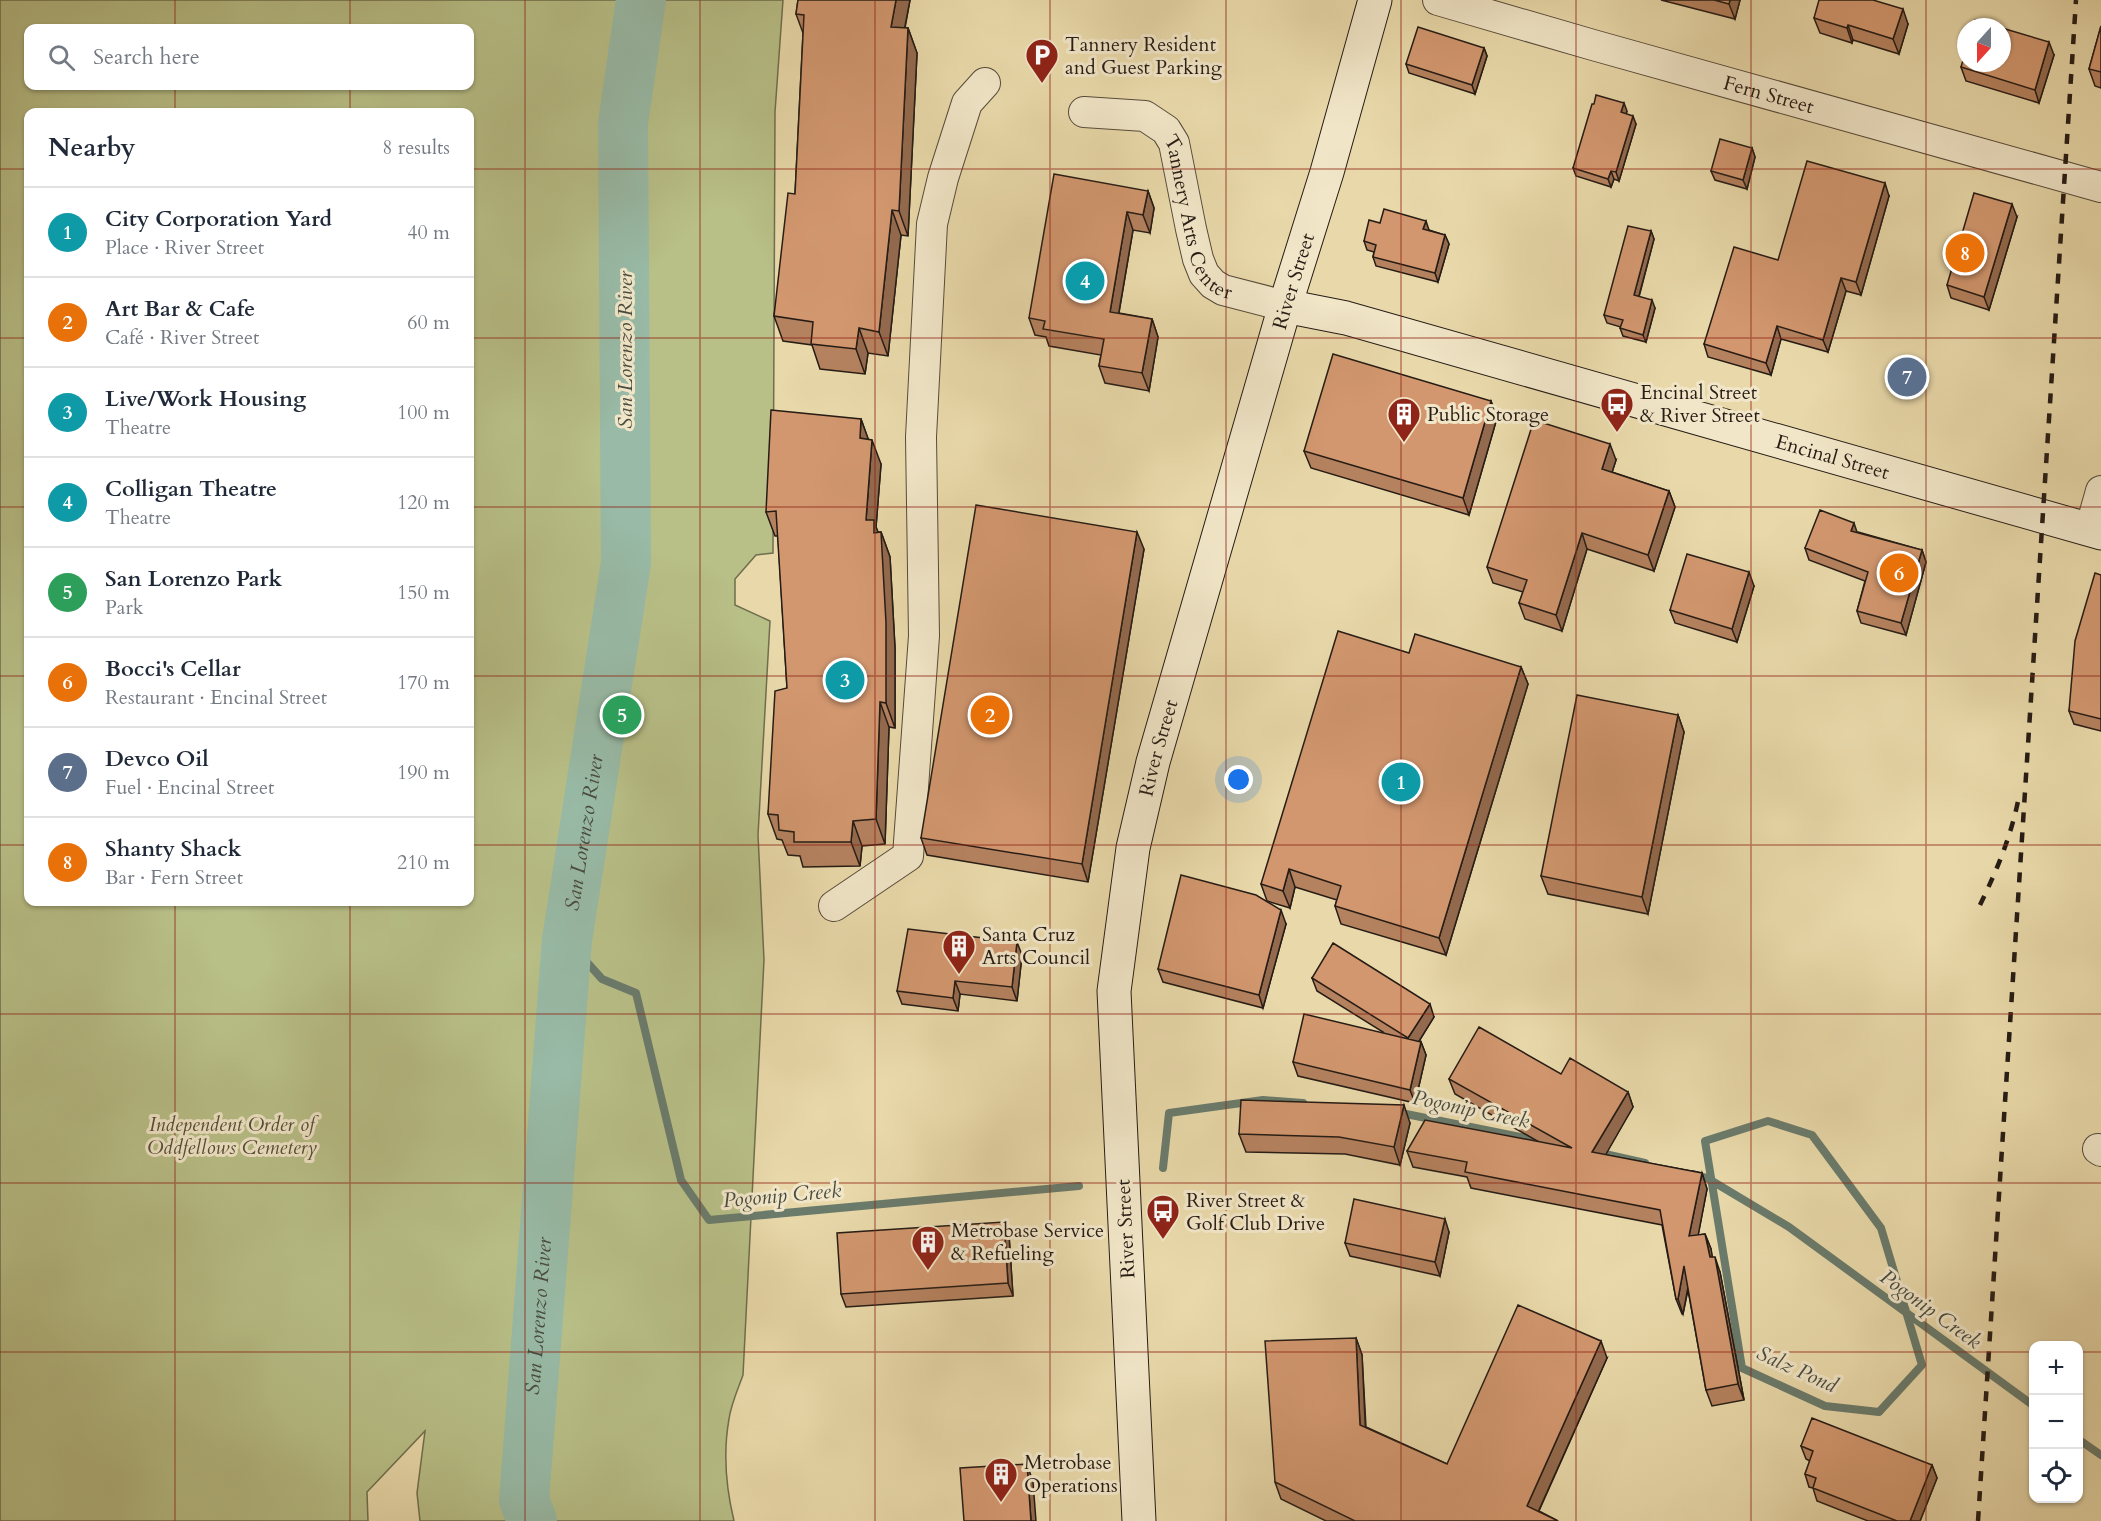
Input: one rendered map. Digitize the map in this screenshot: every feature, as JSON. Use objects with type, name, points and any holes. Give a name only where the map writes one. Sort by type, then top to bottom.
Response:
[{"type":"main road","name":"River Street","points":[[1139,1521],[1114,991],[1133,848],[1153,762],[1327,172],[1375,0]]},
{"type":"main road","name":"Encinal Street","points":[[1286,306],[1346,318],[2095,532]]},
{"type":"street","name":"Fern Street","points":[[1438,0],[2101,187]]},
{"type":"street","points":[[834,906],[908,856],[924,636],[921,437],[932,224],[943,178],[967,103],[985,83]]},
{"type":"street","name":"Tannery Arts Center","points":[[1084,112],[1145,117],[1166,130],[1174,143],[1191,229],[1204,274],[1213,284],[1223,290],[1286,306]]},
{"type":"street","points":[[2095,532],[2101,491]]},
{"type":"green space","name":"Independent Order of Oddfellows Cemetery","points":[[0,0],[783,0],[775,112],[773,553],[756,555],[735,579],[735,605],[770,621],[758,835],[764,960],[743,1375],[731,1408],[726,1445],[727,1483],[734,1521],[420,1521],[417,1493],[425,1431],[367,1492],[368,1521],[0,1521]]},
{"type":"building","points":[[798,0],[896,0],[891,27],[908,28],[899,211],[892,210],[879,332],[859,328],[856,349],[811,344],[813,322],[774,316],[788,193],[795,194],[804,15],[796,14]]},
{"type":"building","points":[[1714,0],[1730,0],[1729,4]]},
{"type":"building","points":[[1819,0],[1873,0],[1903,9],[1893,39],[1848,25],[1847,28],[1814,18]]},
{"type":"building","points":[[2101,26],[2101,72],[2089,69]]},
{"type":"building","points":[[1418,27],[1484,48],[1472,85],[1406,64]]},
{"type":"building","points":[[2011,31],[2049,42],[2035,90],[1977,72],[2011,72]]},
{"type":"building","points":[[1596,95],[1624,103],[1621,112],[1633,116],[1616,172],[1611,171],[1608,179],[1573,168]]},
{"type":"building","points":[[1720,139],[1752,148],[1743,180],[1711,171]]},
{"type":"building","points":[[1807,161],[1885,183],[1856,282],[1841,278],[1823,340],[1777,326],[1766,363],[1704,344],[1734,247],[1778,260]]},
{"type":"building","points":[[1054,174],[1148,191],[1143,215],[1127,212],[1110,312],[1152,319],[1142,373],[1099,366],[1104,339],[1043,329],[1045,321],[1029,318]]},
{"type":"building","points":[[1974,193],[2012,204],[1984,297],[1947,285]]},
{"type":"building","points":[[1384,209],[1426,221],[1423,229],[1445,235],[1435,273],[1373,257],[1376,245],[1364,241],[1369,220],[1380,223]]},
{"type":"building","points":[[1628,226],[1651,231],[1634,295],[1652,300],[1643,335],[1620,328],[1623,320],[1604,315]]},
{"type":"building","name":"Public Storage","points":[[1333,354],[1491,401],[1463,498],[1304,451]]},
{"type":"building","points":[[771,410],[861,419],[860,438],[872,440],[866,520],[874,520],[874,533],[881,532],[886,623],[886,703],[880,702],[876,819],[853,821],[851,842],[794,842],[794,832],[779,830],[778,815],[768,814],[775,691],[787,688],[776,511],[766,512]]},
{"type":"building","points":[[1534,420],[1610,444],[1602,469],[1669,491],[1648,555],[1582,533],[1556,615],[1519,603],[1527,580],[1487,567]]},
{"type":"building","points":[[976,505],[1137,532],[1082,864],[921,838]]},
{"type":"building","points":[[1820,510],[1854,523],[1851,531],[1922,550],[1901,623],[1857,611],[1868,572],[1805,548]]},
{"type":"building","points":[[1687,554],[1749,572],[1732,629],[1670,610]]},
{"type":"building","points":[[2095,573],[2101,575],[2101,719],[2069,711],[2075,641]]},
{"type":"building","points":[[1338,631],[1409,653],[1415,634],[1521,667],[1439,938],[1335,906],[1341,886],[1289,869],[1283,891],[1261,884]]},
{"type":"building","points":[[1577,695],[1678,715],[1642,897],[1541,876]]},
{"type":"building","points":[[1181,875],[1256,895],[1281,910],[1259,995],[1158,969]]},
{"type":"building","name":"Santa Cruz Arts Council","points":[[908,929],[1017,942],[1012,987],[955,981],[953,998],[897,991]]},
{"type":"building","points":[[1333,943],[1430,1004],[1408,1038],[1312,978]]},
{"type":"building","points":[[1304,1014],[1421,1042],[1410,1090],[1293,1062]]},
{"type":"building","points":[[1479,1027],[1561,1074],[1570,1058],[1628,1092],[1592,1152],[1702,1173],[1689,1236],[1705,1234],[1710,1257],[1715,1257],[1738,1384],[1706,1390],[1684,1266],[1678,1299],[1676,1299],[1660,1210],[1465,1172],[1467,1162],[1407,1151],[1425,1120],[1572,1148],[1449,1079]]},
{"type":"building","points":[[1241,1100],[1404,1105],[1394,1147],[1339,1137],[1239,1134]]},
{"type":"building","points":[[1354,1199],[1445,1219],[1435,1262],[1345,1243]]},
{"type":"building","name":"Metrobase Service & Refueling","points":[[1004,1222],[1008,1283],[841,1294],[837,1233]]},
{"type":"building","points":[[1518,1305],[1601,1341],[1527,1506],[1558,1521],[1355,1521],[1275,1482],[1265,1341],[1356,1338],[1360,1425],[1447,1464]]},
{"type":"building","points":[[1812,1418],[1932,1465],[1910,1521],[1897,1521],[1813,1488],[1816,1478],[1805,1474],[1813,1451],[1801,1446]]},
{"type":"building","name":"Metrobase Operations","points":[[1027,1464],[1031,1521],[964,1521],[960,1468]]},
{"type":"waterway","name":"San Lorenzo River","points":[[532,1521],[524,1500],[567,940],[626,563],[623,123],[641,0]]},
{"type":"waterway","name":"Pogonip Creek","points":[[567,940],[602,979],[636,993],[681,1180],[709,1220],[1079,1186]]},
{"type":"waterway","name":"Pogonip Creek","points":[[1163,1168],[1169,1113],[1263,1100],[1303,1103]]},
{"type":"waterway","name":"Pogonip Creek","points":[[1396,1112],[1545,1142]]},
{"type":"waterway","name":"Salz Pond","points":[[1768,1121],[1812,1135],[1881,1228],[1922,1365],[1879,1412],[1825,1406],[1742,1368],[1705,1141],[1768,1121]]},
{"type":"waterway","name":"Pogonip Creek","points":[[1596,1152],[1645,1163]]},
{"type":"waterway","name":"Pogonip Creek","points":[[1693,1174],[1707,1178],[1789,1227],[2029,1402]]},
{"type":"waterway","name":"Pogonip Creek","points":[[2083,1442],[2101,1455]]},
{"type":"railway","points":[[1978,1521],[2076,0]]},
{"type":"railway","points":[[1980,905],[2003,852],[2019,796]]},
{"type":"place","name":"Tannery Resident and Guest Parking","points":[[1042,84]]},
{"type":"place","name":"Shanty Shack","points":[[1965,253]]},
{"type":"place","name":"Colligan Theatre","points":[[1085,281]]},
{"type":"place","name":"Devco Oil","points":[[1907,377]]},
{"type":"place","name":"Encinal Street & River Street","points":[[1617,433]]},
{"type":"place","name":"Public Storage","points":[[1404,443]]},
{"type":"place","name":"Bocci's Cellar","points":[[1899,573]]},
{"type":"place","name":"Live/Work Housing","points":[[845,680]]},
{"type":"place","name":"San Lorenzo Park","points":[[622,715]]},
{"type":"place","name":"Art Bar & Cafe","points":[[990,715]]},
{"type":"place","name":"City Corporation Yard","points":[[1401,782]]},
{"type":"place","name":"Santa Cruz Arts Council","points":[[959,975]]},
{"type":"place","name":"River Street & Golf Club Drive","points":[[1163,1240]]},
{"type":"place","name":"Metrobase Service & Refueling","points":[[928,1271]]},
{"type":"place","name":"Metrobase Operations","points":[[1001,1503]]}]
